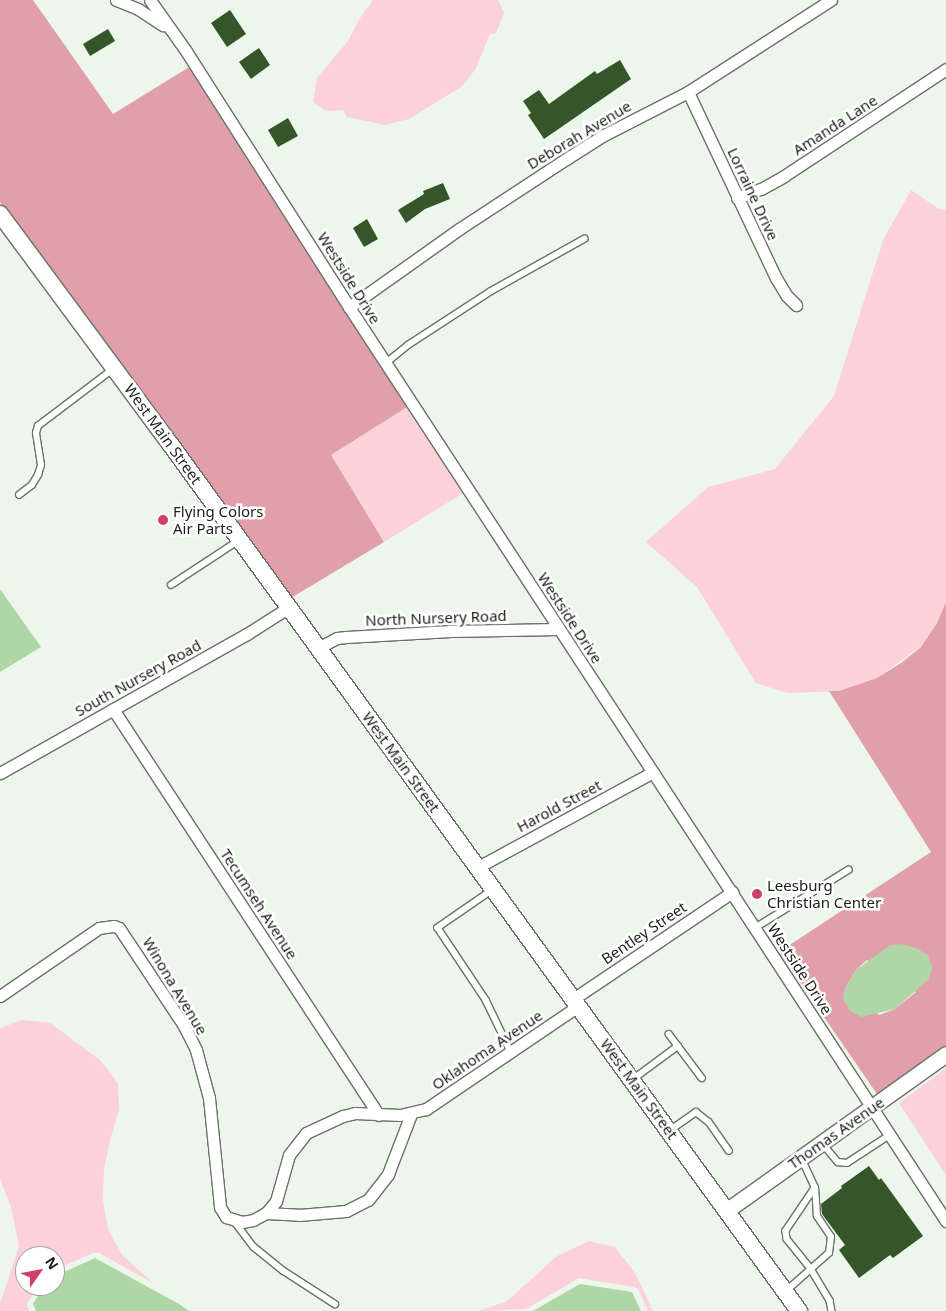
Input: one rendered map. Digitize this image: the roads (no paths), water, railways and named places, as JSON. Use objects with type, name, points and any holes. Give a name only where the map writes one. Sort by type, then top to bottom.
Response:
[{"type":"main road","name":"West Main Street","points":[[0,214],[495,889],[799,1311]]},
{"type":"street","name":"Westside Drive","points":[[116,0],[138,8],[170,30]]},
{"type":"street","name":"Westside Drive","points":[[150,0],[186,50],[349,307],[946,1221]]},
{"type":"street","name":"Deborah Avenue","points":[[349,307],[459,229],[604,134],[688,92],[831,0]]},
{"type":"street","name":"Amanda Lane","points":[[737,198],[761,189],[784,176],[946,69]]},
{"type":"street","name":"Lorraine Drive","points":[[688,92],[776,278],[786,296],[796,305]]},
{"type":"street","name":"South Nursery Road","points":[[0,773],[247,634],[289,607]]},
{"type":"street","name":"North Nursery Road","points":[[318,648],[337,638],[346,637],[451,631],[559,629]]},
{"type":"street","name":"Tecumseh Avenue","points":[[113,708],[379,1116]]},
{"type":"street","name":"Harold Street","points":[[478,867],[653,772]]},
{"type":"street","name":"Bentley Street","points":[[576,1003],[732,892]]},
{"type":"street","name":"Winona Avenue","points":[[2,991],[99,928],[114,926],[120,928],[184,1026],[196,1050],[209,1098],[220,1207],[226,1217],[233,1220]]},
{"type":"street","name":"Oklahoma Avenue","points":[[411,1114],[426,1109],[511,1053],[576,1003]]},
{"type":"street","name":"Thomas Avenue","points":[[726,1211],[946,1054]]},
{"type":"street","points":[[233,1220],[253,1220],[266,1213],[280,1193],[284,1166],[289,1154],[306,1133],[343,1116],[355,1113],[379,1116],[411,1114],[388,1174],[368,1200],[346,1211],[328,1214],[266,1213]]},
{"type":"lane","points":[[386,363],[408,345],[491,291],[584,239]]},
{"type":"lane","points":[[19,496],[32,485],[38,475],[40,465],[36,432],[38,426],[114,368]]},
{"type":"lane","points":[[171,584],[240,540]]},
{"type":"lane","points":[[755,928],[848,870]]},
{"type":"lane","points":[[495,889],[438,928],[486,1000],[511,1053]]},
{"type":"lane","points":[[669,1034],[702,1078]]},
{"type":"lane","points":[[632,1080],[678,1046]]},
{"type":"lane","points":[[670,1131],[696,1112],[709,1122],[728,1151]]},
{"type":"lane","points":[[822,1143],[838,1162],[847,1163],[890,1135]]},
{"type":"lane","points":[[785,1292],[829,1253],[831,1237],[817,1216],[815,1188],[801,1158]]},
{"type":"lane","points":[[815,1188],[786,1231],[787,1239],[811,1269],[830,1301],[832,1311]]},
{"type":"lane","points":[[233,1220],[254,1247],[284,1271],[335,1304]]},
{"type":"place","name":"Flying Colors Air Parts","points":[[163,520]]},
{"type":"place","name":"Leesburg Christian Center","points":[[757,894]]}]
